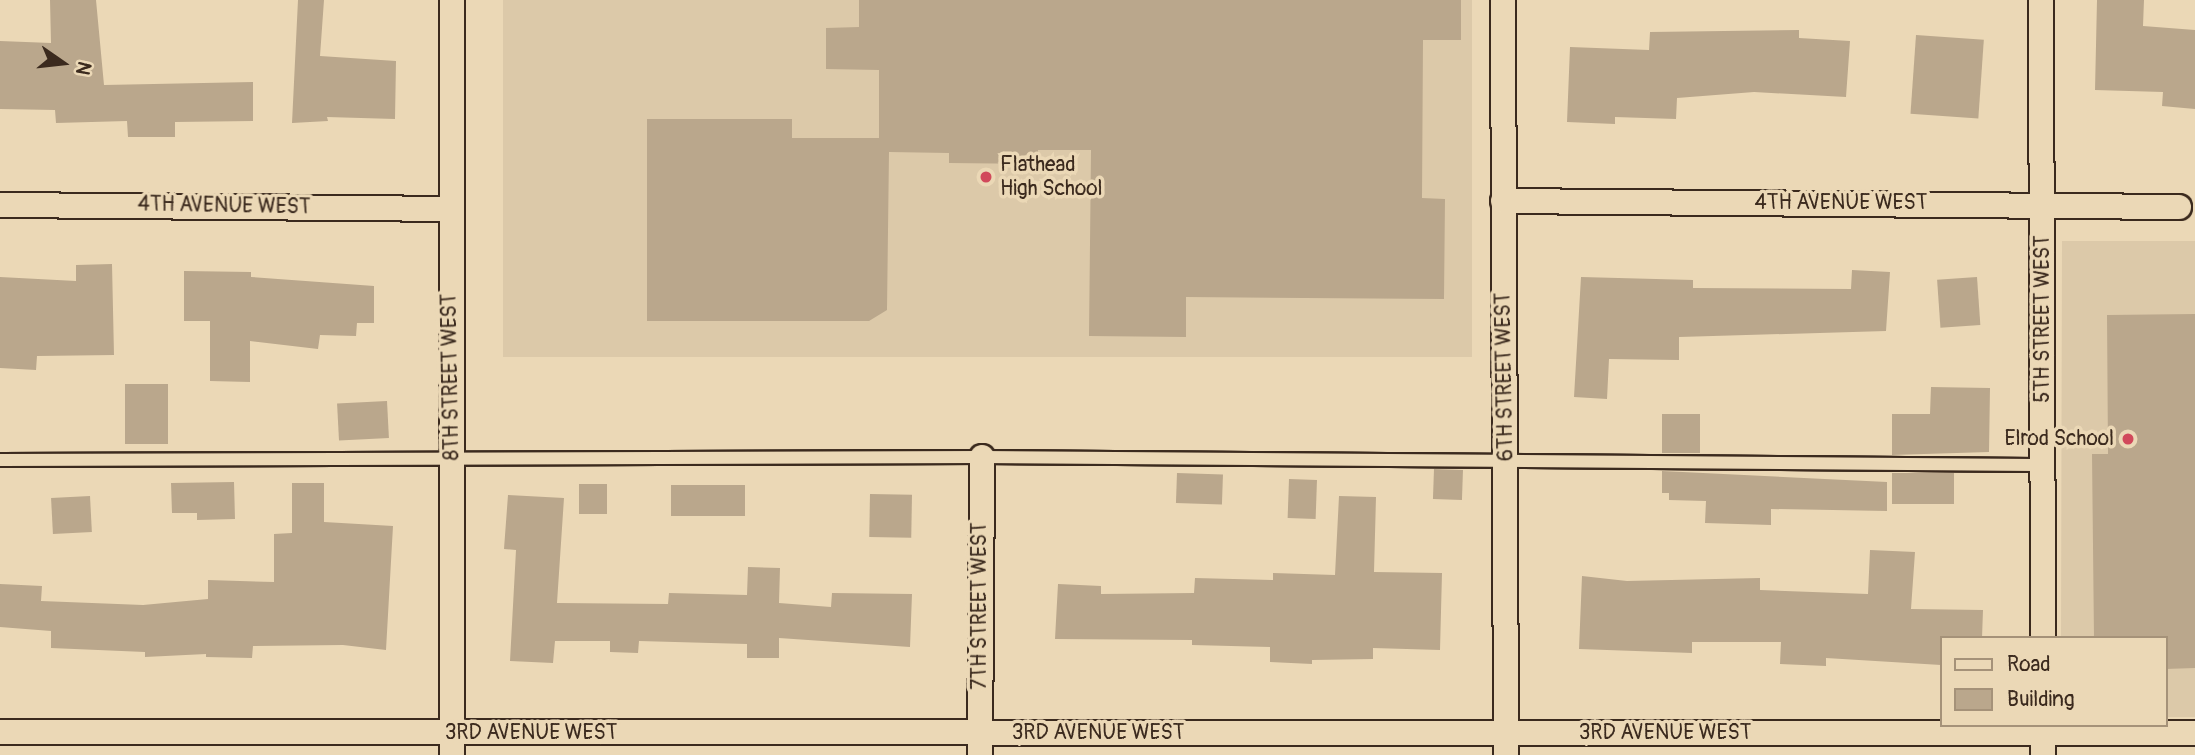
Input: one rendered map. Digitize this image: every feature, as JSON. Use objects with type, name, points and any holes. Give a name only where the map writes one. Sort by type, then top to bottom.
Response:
[{"type":"street","name":"8TH STREET WEST","points":[[452,0],[449,209],[452,744]]},
{"type":"street","name":"6TH STREET WEST","points":[[1503,0],[1507,461],[1506,744]]},
{"type":"street","name":"5TH STREET WEST","points":[[2041,0],[2043,636]]},
{"type":"street","name":"4TH AVENUE WEST","points":[[1503,201],[2179,207]]},
{"type":"street","name":"4TH AVENUE WEST","points":[[0,205],[449,209]]},
{"type":"street","name":"7TH STREET WEST","points":[[980,744],[982,457]]},
{"type":"street","name":"3RD AVENUE WEST","points":[[0,732],[452,744],[1506,744],[2043,738],[2195,733]]},
{"type":"lane","points":[[0,460],[982,457],[2043,465]]},
{"type":"shaded area","name":"Flathead High School","points":[[503,0],[1472,0],[1472,357],[503,357]]},
{"type":"shaded area","name":"Elrod School","points":[[2062,241],[2195,241],[2195,717],[2167,717],[2167,636],[2061,636]]},
{"type":"building","points":[[50,0],[96,0],[104,85],[253,82],[253,121],[175,122],[175,137],[128,137],[127,121],[56,123],[55,110],[0,109],[0,41],[51,43]]},
{"type":"building","points":[[298,0],[324,0],[320,56],[396,61],[395,119],[327,117],[328,121],[292,123]]},
{"type":"building","points":[[859,0],[1461,0],[1461,40],[1423,40],[1422,198],[1445,199],[1444,299],[1186,297],[1186,337],[1089,336],[1091,150],[1038,150],[1038,164],[949,163],[949,153],[889,152],[887,310],[869,321],[647,321],[647,119],[792,119],[792,138],[879,138],[879,70],[826,69],[826,28],[859,27]]},
{"type":"building","points":[[2097,0],[2144,0],[2143,26],[2195,30],[2195,109],[2162,106],[2163,92],[2095,90]]},
{"type":"building","points":[[1799,30],[1799,38],[1850,41],[1846,97],[1754,92],[1677,98],[1676,119],[1615,117],[1615,124],[1567,122],[1570,47],[1649,50],[1650,32]]},
{"type":"building","points":[[1916,35],[1984,40],[1978,119],[1910,114]]},
{"type":"building","points":[[112,264],[114,355],[37,356],[36,370],[0,368],[0,277],[76,281],[76,265]]},
{"type":"building","points":[[1852,270],[1890,272],[1886,331],[1679,337],[1679,360],[1609,359],[1607,399],[1574,397],[1581,277],[1693,280],[1693,288],[1851,289]]},
{"type":"building","points":[[184,271],[251,272],[251,277],[374,286],[374,323],[357,323],[356,336],[320,335],[318,349],[250,341],[250,382],[210,381],[210,321],[184,321]]},
{"type":"building","points":[[1977,277],[1980,325],[1940,328],[1937,280]]},
{"type":"building","points":[[2195,314],[2195,668],[2167,669],[2167,636],[2094,636],[2092,454],[2108,454],[2107,315]]},
{"type":"building","points":[[125,384],[168,384],[168,444],[125,444]]},
{"type":"building","points":[[1931,387],[1990,388],[1989,452],[1892,455],[1892,414],[1930,414]]},
{"type":"building","points":[[387,401],[389,438],[339,441],[337,404]]},
{"type":"building","points":[[1662,414],[1700,414],[1700,453],[1662,453]]},
{"type":"building","points":[[1434,469],[1463,470],[1462,500],[1433,499]]},
{"type":"building","points":[[1662,471],[1887,482],[1887,511],[1771,509],[1771,525],[1705,523],[1706,501],[1669,500],[1669,493],[1662,493]]},
{"type":"building","points":[[1177,473],[1223,475],[1222,505],[1176,503]]},
{"type":"building","points":[[1892,473],[1954,473],[1954,504],[1892,504]]},
{"type":"building","points":[[1289,479],[1317,480],[1316,519],[1288,518]]},
{"type":"building","points":[[234,482],[235,519],[197,520],[197,513],[172,513],[171,483]]},
{"type":"building","points":[[292,483],[324,483],[324,522],[393,526],[386,650],[343,645],[253,646],[252,658],[206,657],[206,654],[145,657],[145,652],[51,648],[51,631],[0,627],[0,584],[42,586],[41,601],[143,605],[208,599],[208,580],[274,582],[274,534],[292,533]]},
{"type":"building","points":[[579,484],[607,484],[607,514],[579,514]]},
{"type":"building","points":[[671,485],[745,485],[745,516],[671,516]]},
{"type":"building","points":[[870,494],[912,495],[911,538],[869,537]]},
{"type":"building","points":[[508,495],[564,498],[557,603],[668,604],[669,593],[747,595],[748,567],[780,568],[779,603],[831,607],[832,593],[912,594],[910,647],[779,638],[779,658],[747,658],[747,644],[639,641],[638,653],[610,652],[610,641],[555,641],[553,663],[510,661],[516,550],[504,549]]},
{"type":"building","points":[[90,496],[92,532],[53,534],[51,498]]},
{"type":"building","points":[[1339,496],[1376,497],[1374,572],[1442,573],[1440,650],[1373,648],[1373,659],[1312,660],[1312,664],[1270,662],[1270,647],[1192,645],[1192,640],[1055,639],[1058,584],[1101,586],[1101,594],[1194,593],[1195,578],[1273,580],[1273,573],[1335,575]]},
{"type":"building","points":[[1870,550],[1915,552],[1911,609],[1983,610],[1982,636],[1940,636],[1940,665],[1826,658],[1826,666],[1780,664],[1781,642],[1692,642],[1692,653],[1579,649],[1582,576],[1627,581],[1760,578],[1760,590],[1868,594]]},
{"type":"place","name":"Flathead High School","points":[[986,177]]},
{"type":"place","name":"Elrod School","points":[[2128,439]]}]
